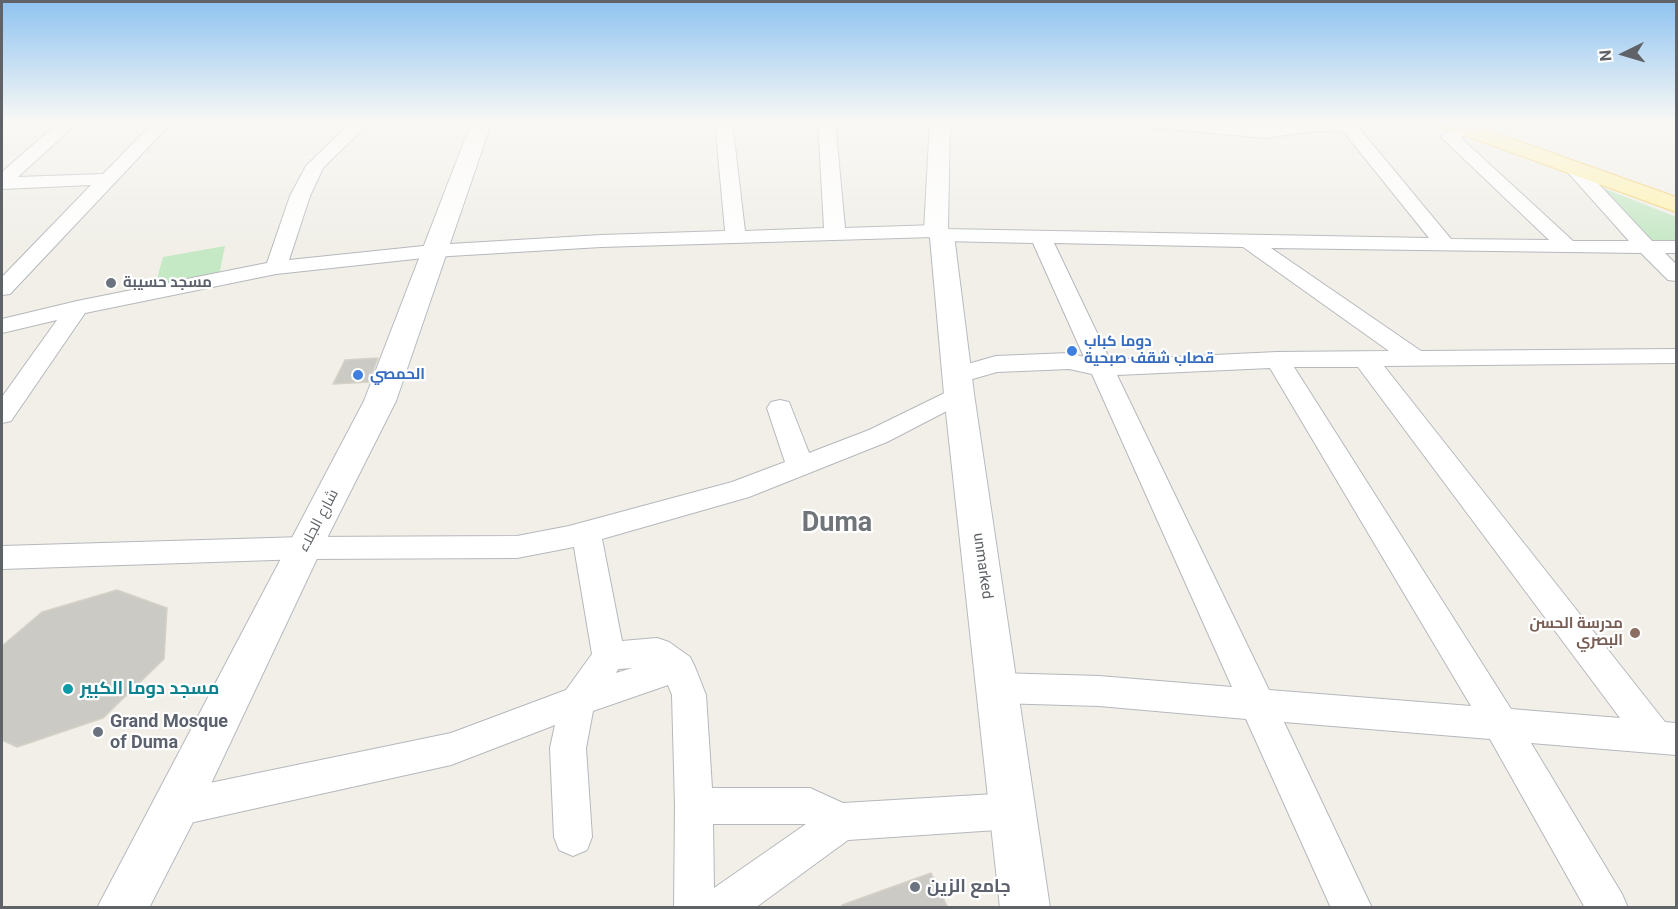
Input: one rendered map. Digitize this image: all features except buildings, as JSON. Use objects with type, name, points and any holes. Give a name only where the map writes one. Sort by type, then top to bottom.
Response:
[{"type":"main road","points":[[1562,163],[1677,205]]},
{"type":"main road","points":[[1588,163],[1677,192]]},
{"type":"street","points":[[2,182],[23,163]]},
{"type":"street","points":[[76,308],[34,308],[19,304],[3,287],[122,163]]},
{"type":"street","points":[[276,268],[300,196],[318,163]]},
{"type":"street","name":"شارع الجلاء","points":[[122,908],[176,808],[304,548],[380,401],[466,163]]},
{"type":"street","points":[[728,163],[736,237]]},
{"type":"street","points":[[830,163],[836,233]]},
{"type":"street","points":[[2,558],[304,548],[517,547],[586,532],[740,490],[878,436],[959,384],[979,359],[946,234],[942,163]]},
{"type":"street","points":[[1385,163],[1444,243]]},
{"type":"street","points":[[1478,163],[1568,248]]},
{"type":"street","points":[[1573,168],[1646,247],[1677,275]]},
{"type":"street","points":[[2,182],[107,179]]},
{"type":"street","points":[[2,326],[76,308],[276,268],[433,251],[836,233],[1444,243],[1568,248],[1677,247]]},
{"type":"street","points":[[1041,237],[1352,908]]},
{"type":"street","points":[[1247,240],[1413,357]]},
{"type":"street","points":[[2,415],[76,308]]},
{"type":"street","points":[[959,384],[1075,378],[1100,368],[1277,360],[1677,356]]},
{"type":"street","points":[[1277,360],[1501,725],[1608,908]]},
{"type":"street","points":[[1366,360],[1666,738]]},
{"type":"street","name":"unmarked","points":[[959,384],[1025,908]]},
{"type":"street","points":[[780,408],[800,467]]},
{"type":"street","points":[[573,837],[573,803],[568,748],[578,701],[609,656],[586,532]]},
{"type":"street","points":[[609,656],[657,652],[678,667],[689,695],[694,806],[694,908]]},
{"type":"street","points":[[176,808],[451,749],[578,701],[678,667]]},
{"type":"street","points":[[998,688],[1099,691],[1666,738]]},
{"type":"street","points":[[694,806],[810,806],[841,822],[1012,811]]},
{"type":"street","points":[[720,908],[841,822]]},
{"type":"green space","points":[[1603,188],[1676,217],[1676,243],[1655,243]]},
{"type":"green space","points":[[225,246],[219,276],[154,290],[163,257]]},
{"type":"place","name":"مسجد حسيبة","points":[[111,283]]},
{"type":"place","name":"دوما كباب قصاب شقف صبحية","points":[[1072,351]]},
{"type":"place","name":"الحمصي","points":[[358,375]]},
{"type":"place","name":"مدرسة الحسن البصري","points":[[1635,633]]},
{"type":"place","name":"مسجد دوما الكبير","points":[[68,689]]},
{"type":"place","name":"Grand Mosque of Duma","points":[[98,732]]},
{"type":"place","name":"جامع الزين","points":[[915,887]]},
{"type":"district","name":"Duma","points":[[837,524]]}]
